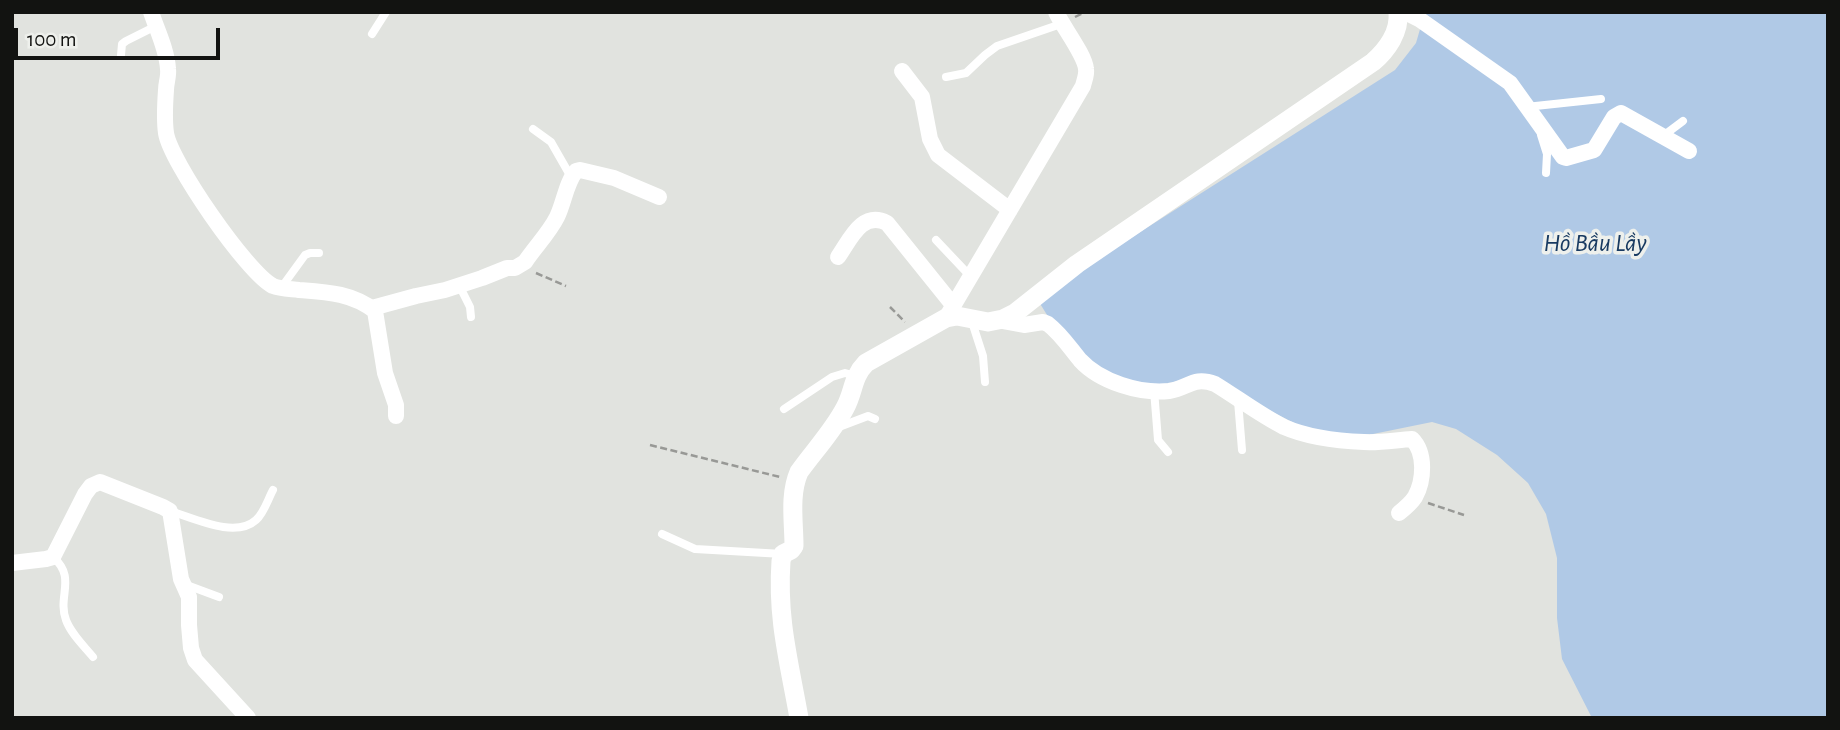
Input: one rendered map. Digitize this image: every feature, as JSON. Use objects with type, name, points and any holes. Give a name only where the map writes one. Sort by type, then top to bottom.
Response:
[{"type":"street","points":[[838,257],[859,226],[870,219],[881,220],[887,223],[950,312],[957,316],[989,322],[1016,313],[1077,264],[1373,62],[1385,52],[1394,35],[1398,12]]},
{"type":"street","points":[[1412,16],[1510,83],[1563,157],[1594,150],[1614,117],[1620,113],[1689,151]]},
{"type":"street","points":[[799,718],[784,647],[779,583],[783,555],[794,546],[795,480],[832,430],[850,398],[858,370],[950,312],[1083,86],[1086,68],[1083,58],[1058,18]]},
{"type":"street","points":[[154,19],[168,65],[166,134],[196,193],[254,271],[274,286],[332,292],[353,298],[375,311],[385,373],[396,405],[396,416]]},
{"type":"street","points":[[902,71],[922,97],[930,139],[938,155],[1010,210]]},
{"type":"street","points":[[372,309],[520,266],[557,217],[571,177],[576,171],[614,178],[659,197]]},
{"type":"street","points":[[997,320],[1024,325],[1043,322],[1048,324],[1082,362],[1098,376],[1115,384],[1167,391],[1192,382],[1206,381],[1287,428],[1308,434],[1335,440],[1366,442],[1412,439],[1419,449],[1422,475],[1414,499],[1399,513]]},
{"type":"street","points":[[12,563],[53,557],[85,494],[100,482],[170,511],[181,579],[189,597],[188,625],[195,660],[248,718]]},
{"type":"lane","points":[[372,34],[386,12]]},
{"type":"lane","points":[[946,77],[966,74],[997,46],[1058,18]]},
{"type":"lane","points":[[121,55],[122,44],[154,19]]},
{"type":"lane","points":[[1545,173],[1546,148],[1531,113],[1601,99]]},
{"type":"lane","points":[[1663,136],[1683,121]]},
{"type":"lane","points":[[533,130],[551,142],[571,177]]},
{"type":"lane","points":[[936,240],[971,277]]},
{"type":"lane","points":[[281,288],[305,255],[319,253]]},
{"type":"lane","points":[[459,285],[470,307],[471,317]]},
{"type":"lane","points":[[971,319],[983,356],[985,382]]},
{"type":"lane","points":[[784,409],[832,377],[845,373],[856,376]]},
{"type":"lane","points":[[1154,390],[1158,440],[1168,452]]},
{"type":"lane","points":[[1238,399],[1242,450]]},
{"type":"lane","points":[[832,430],[868,416],[875,419]]},
{"type":"lane","points":[[170,511],[230,529],[243,527],[260,516],[273,490]]},
{"type":"lane","points":[[662,534],[695,549],[783,555]]},
{"type":"lane","points":[[53,557],[65,573],[64,614],[67,624],[93,657]]},
{"type":"lane","points":[[184,584],[219,597]]},
{"type":"path","points":[[520,266],[566,286]]},
{"type":"path","points":[[890,307],[918,334]]},
{"type":"path","points":[[650,445],[795,480]]},
{"type":"path","points":[[1414,499],[1464,515]]},
{"type":"water","name":"Hồ Bầu Lầy","points":[[1425,12],[1828,12],[1828,718],[1592,718],[1562,659],[1557,618],[1557,558],[1546,514],[1528,483],[1497,455],[1456,429],[1432,422],[1373,434],[1344,436],[1302,427],[1229,390],[1183,380],[1154,386],[1099,373],[1052,323],[1039,302],[1063,281],[1395,70],[1416,43]]}]
